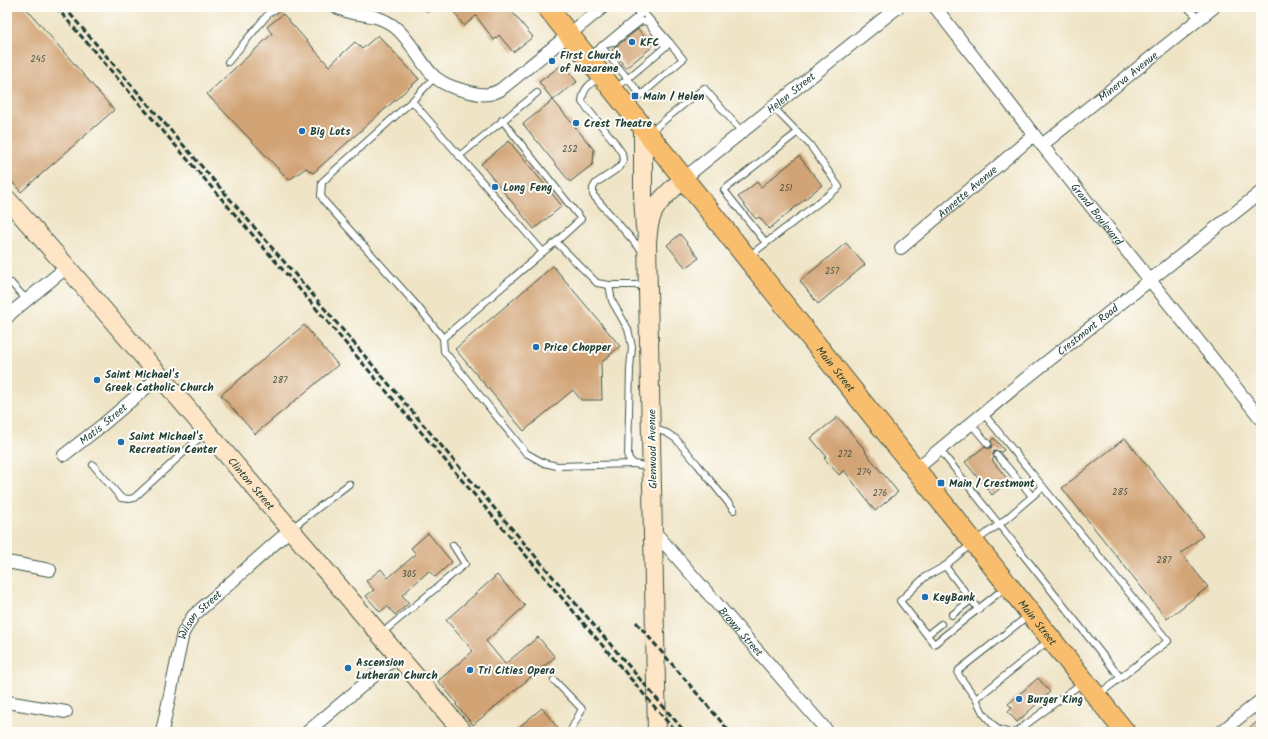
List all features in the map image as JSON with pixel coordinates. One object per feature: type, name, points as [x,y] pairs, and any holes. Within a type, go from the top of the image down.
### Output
[{"type":"main road","name":"Main Street","points":[[546,7],[568,34],[597,50],[607,83],[916,469],[1050,640],[1125,732]]},
{"type":"street","points":[[336,7],[352,13],[367,14],[381,18],[396,28],[413,46],[435,77],[445,84],[481,95],[492,94],[520,75],[568,34],[603,7]]},
{"type":"street","name":"Helen Street","points":[[683,179],[898,7]]},
{"type":"street","name":"Grand Boulevard","points":[[935,7],[1034,135],[1261,419]]},
{"type":"street","name":"Minerva Avenue","points":[[1042,145],[1214,7]]},
{"type":"street","points":[[645,131],[643,196],[648,250]]},
{"type":"street","name":"Annette Avenue","points":[[901,248],[1034,135]]},
{"type":"street","name":"Glenwood Avenue","points":[[657,732],[648,250],[650,220],[654,209],[683,179]]},
{"type":"street","name":"Crestmont Road","points":[[916,469],[983,413],[1261,192]]},
{"type":"street","name":"Clinton Street","points":[[7,199],[67,267],[463,732]]},
{"type":"street","points":[[7,318],[11,313],[67,267]]},
{"type":"street","name":"Matis Street","points":[[64,455],[100,427],[160,376]]},
{"type":"street","name":"Wilson Street","points":[[162,732],[183,633],[193,616],[291,529]]},
{"type":"street","name":"Brown Street","points":[[654,531],[828,732]]},
{"type":"street","points":[[7,562],[50,570]]},
{"type":"street","points":[[307,732],[398,655]]},
{"type":"street","points":[[7,702],[66,712]]},
{"type":"street","points":[[1221,732],[1257,703]]},
{"type":"lane","points":[[228,62],[269,13],[281,7]]},
{"type":"lane","points":[[634,7],[640,15]]},
{"type":"lane","points":[[1187,7],[1199,19]]},
{"type":"lane","points":[[597,50],[643,12],[667,44]]},
{"type":"lane","points":[[641,21],[648,22],[667,44],[683,59],[641,95],[628,78],[597,50],[614,43],[641,21]]},
{"type":"lane","points":[[648,250],[593,195],[593,188],[596,183],[620,167],[623,161],[622,153],[616,144],[582,102],[585,89],[628,78],[667,44]]},
{"type":"lane","points":[[435,77],[412,101],[322,182],[321,196],[419,308],[443,338],[444,351],[526,453],[544,463],[557,466],[634,464],[652,468]]},
{"type":"lane","points":[[645,131],[704,88],[742,132]]},
{"type":"lane","points":[[459,156],[537,93]]},
{"type":"lane","points":[[412,101],[543,252]]},
{"type":"lane","points":[[746,258],[839,187],[810,145],[773,107]]},
{"type":"lane","points":[[443,338],[581,219],[502,120]]},
{"type":"lane","points":[[766,243],[724,190],[798,132]]},
{"type":"lane","points":[[556,242],[597,283],[609,285],[648,285]]},
{"type":"lane","points":[[7,282],[11,283],[27,300]]},
{"type":"lane","points":[[609,285],[612,301],[628,329],[632,347],[630,368],[628,458],[634,464]]},
{"type":"lane","points":[[983,413],[1168,641],[1120,677],[1090,689],[1016,732]]},
{"type":"lane","points":[[971,424],[988,444]]},
{"type":"lane","points":[[651,428],[667,433],[676,439],[734,510]]},
{"type":"lane","points":[[93,465],[121,498],[134,498],[207,431]]},
{"type":"lane","points":[[940,450],[1120,677]]},
{"type":"lane","points":[[997,455],[1032,496]]},
{"type":"lane","points":[[291,529],[349,484]]},
{"type":"lane","points":[[1008,586],[934,644],[900,601],[925,577],[945,566],[974,542],[1000,524],[1043,487]]},
{"type":"lane","points":[[380,634],[465,564],[453,545]]},
{"type":"lane","points":[[945,566],[979,610]]},
{"type":"lane","points":[[952,615],[971,600]]},
{"type":"lane","points":[[1006,732],[997,729],[983,713],[976,699],[958,674],[959,670],[1030,614]]},
{"type":"lane","points":[[927,635],[941,624]]},
{"type":"lane","points":[[976,699],[1050,640]]},
{"type":"lane","points":[[554,680],[582,709],[570,732]]},
{"type":"lane","points":[[1257,703],[1261,717]]},
{"type":"building","points":[[7,7],[25,7],[114,110],[21,192],[7,176]]},
{"type":"building","points":[[450,7],[508,7],[533,37],[513,52],[499,35],[494,40],[476,16],[464,26]]},
{"type":"building","name":"Big Lots","points":[[283,14],[329,66],[355,42],[362,49],[378,35],[419,79],[313,173],[306,168],[289,180],[207,94],[272,34],[267,27]]},
{"type":"building","points":[[638,29],[652,47],[626,68],[612,50]]},
{"type":"building","points":[[563,64],[577,82],[553,100],[539,82]]},
{"type":"building","points":[[553,100],[594,150],[593,164],[570,182],[523,124]]},
{"type":"building","points":[[509,141],[562,206],[534,229],[481,164]]},
{"type":"building","points":[[799,156],[822,185],[769,229],[759,217],[756,219],[738,197],[757,182],[761,187]]},
{"type":"building","points":[[680,234],[699,258],[686,268],[667,245]]},
{"type":"building","points":[[846,243],[865,265],[818,304],[800,281]]},
{"type":"building","points":[[553,266],[620,346],[601,363],[602,400],[581,400],[573,390],[524,431],[455,349]]},
{"type":"building","points":[[304,325],[338,365],[255,434],[221,395]]},
{"type":"building","points":[[838,417],[898,492],[875,511],[844,470],[839,475],[824,458],[826,456],[811,438]]},
{"type":"building","points":[[994,438],[1004,450],[1001,452],[994,451],[994,458],[992,460],[1009,481],[992,495],[965,462],[984,447],[991,448],[991,441]]},
{"type":"building","points":[[1125,438],[1203,536],[1181,553],[1208,587],[1167,619],[1062,488]]},
{"type":"building","points":[[428,533],[452,562],[435,577],[429,571],[402,595],[409,603],[395,615],[387,606],[380,612],[366,596],[374,590],[366,581],[381,569],[388,578],[416,554],[411,548]]},
{"type":"building","points":[[497,575],[525,606],[486,641],[505,664],[538,637],[555,657],[473,725],[438,681],[473,651],[446,620]]},
{"type":"building","points":[[1038,678],[1050,692],[1017,722],[1008,712],[1012,708],[1008,704]]},
{"type":"building","points":[[542,708],[561,732],[513,732]]},
{"type":"building","points":[[1257,722],[1261,726],[1261,732],[1244,732]]},
{"type":"railway","points":[[56,7],[308,299],[676,732]]},
{"type":"railway","points":[[64,7],[318,301],[685,732]]},
{"type":"railway","points":[[636,622],[730,732]]},
{"type":"place","name":"KFC","points":[[632,42]]},
{"type":"place","name":"First Church of Nazarene","points":[[552,61]]},
{"type":"place","name":"Main / Helen","points":[[635,96]]},
{"type":"place","name":"Crest Theatre","points":[[576,123]]},
{"type":"place","name":"Big Lots","points":[[302,131]]},
{"type":"place","name":"Long Feng","points":[[495,187]]},
{"type":"place","name":"Price Chopper","points":[[536,347]]},
{"type":"place","name":"Saint Michael's Greek Catholic Church","points":[[97,380]]},
{"type":"place","name":"Saint Michael's Recreation Center","points":[[121,442]]},
{"type":"place","name":"Main / Crestmont","points":[[941,483]]},
{"type":"place","name":"KeyBank","points":[[925,597]]},
{"type":"place","name":"Ascension Lutheran Church","points":[[348,668]]},
{"type":"place","name":"Tri Cities Opera","points":[[470,670]]},
{"type":"place","name":"Burger King","points":[[1019,699]]}]
